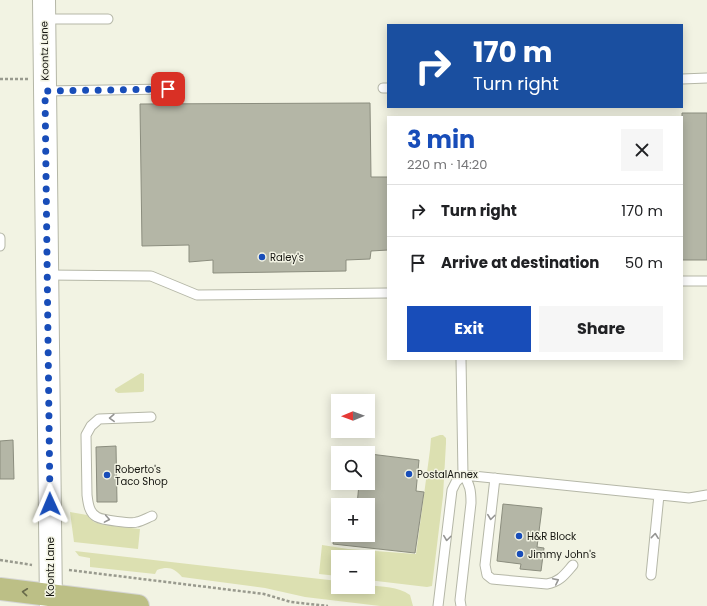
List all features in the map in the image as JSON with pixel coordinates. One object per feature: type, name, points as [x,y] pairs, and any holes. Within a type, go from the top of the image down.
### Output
[{"type":"main road","points":[[0,589],[50,600],[138,606]]},
{"type":"street","name":"Koontz Lane","points":[[44,9],[36,85],[47,275],[50,600]]},
{"type":"lane","points":[[44,9],[108,19]]},
{"type":"lane","points":[[683,79],[707,78]]},
{"type":"lane","points":[[36,85],[168,89]]},
{"type":"lane","points":[[0,238],[0,246]]},
{"type":"lane","points":[[47,275],[151,276],[197,295],[387,293]]},
{"type":"lane","points":[[683,281],[707,281]]},
{"type":"lane","points":[[461,360],[463,475],[471,490],[471,503],[460,600],[461,606]]},
{"type":"lane","points":[[151,417],[98,419],[94,422],[86,435],[88,505],[96,517],[106,520],[136,523],[152,516]]},
{"type":"lane","points":[[463,475],[689,498],[707,495]]},
{"type":"lane","points":[[438,606],[452,490],[456,482],[463,475]]},
{"type":"lane","points":[[495,478],[485,565],[487,575],[492,579],[547,584],[556,582],[562,578],[573,565]]},
{"type":"lane","points":[[651,575],[659,495]]},
{"type":"path","points":[[0,79],[36,85]]},
{"type":"path","points":[[0,560],[264,594],[291,602],[328,606]]},
{"type":"green space","points":[[141,373],[144,374],[144,391],[118,393],[115,391],[115,389]]},
{"type":"green space","points":[[443,435],[446,438],[443,496],[432,586],[427,587],[375,581],[375,551],[416,554],[431,438]]},
{"type":"green space","points":[[70,512],[87,515],[94,522],[104,525],[140,529],[138,549],[74,542]]},
{"type":"green space","points":[[322,545],[362,550],[331,550],[331,575],[319,574]]},
{"type":"green space","points":[[75,551],[331,580],[331,594],[375,594],[375,586],[390,587],[410,595],[413,606],[380,606],[305,597],[265,588],[182,577],[174,570],[168,568],[157,570],[155,574],[90,567],[90,558],[79,556]]},
{"type":"building","points":[[370,103],[371,177],[387,177],[387,250],[371,251],[370,259],[346,260],[346,271],[213,273],[213,260],[189,262],[189,245],[142,246],[140,104]]},
{"type":"building","points":[[682,113],[707,113],[707,260],[683,260]]},
{"type":"building","points":[[13,440],[14,479],[0,479],[0,441]]},
{"type":"building","name":"Roberto's Taco Shop","points":[[116,446],[117,502],[97,502],[96,447]]},
{"type":"building","points":[[375,455],[419,460],[416,491],[424,492],[415,553],[333,544],[333,542],[375,542],[375,498],[358,498],[358,490],[375,490]]},
{"type":"building","points":[[503,504],[542,508],[537,547],[544,548],[541,571],[520,569],[521,564],[497,561]]},
{"type":"place","name":"Raley's","points":[[262,257]]},
{"type":"place","name":"PostalAnnex","points":[[409,474]]},
{"type":"place","name":"Roberto's Taco Shop","points":[[107,475]]},
{"type":"place","name":"H&R Block","points":[[519,536]]},
{"type":"place","name":"Jimmy John's","points":[[520,554]]},
{"type":"route","points":[[50,504],[45,91],[168,89]]}]
